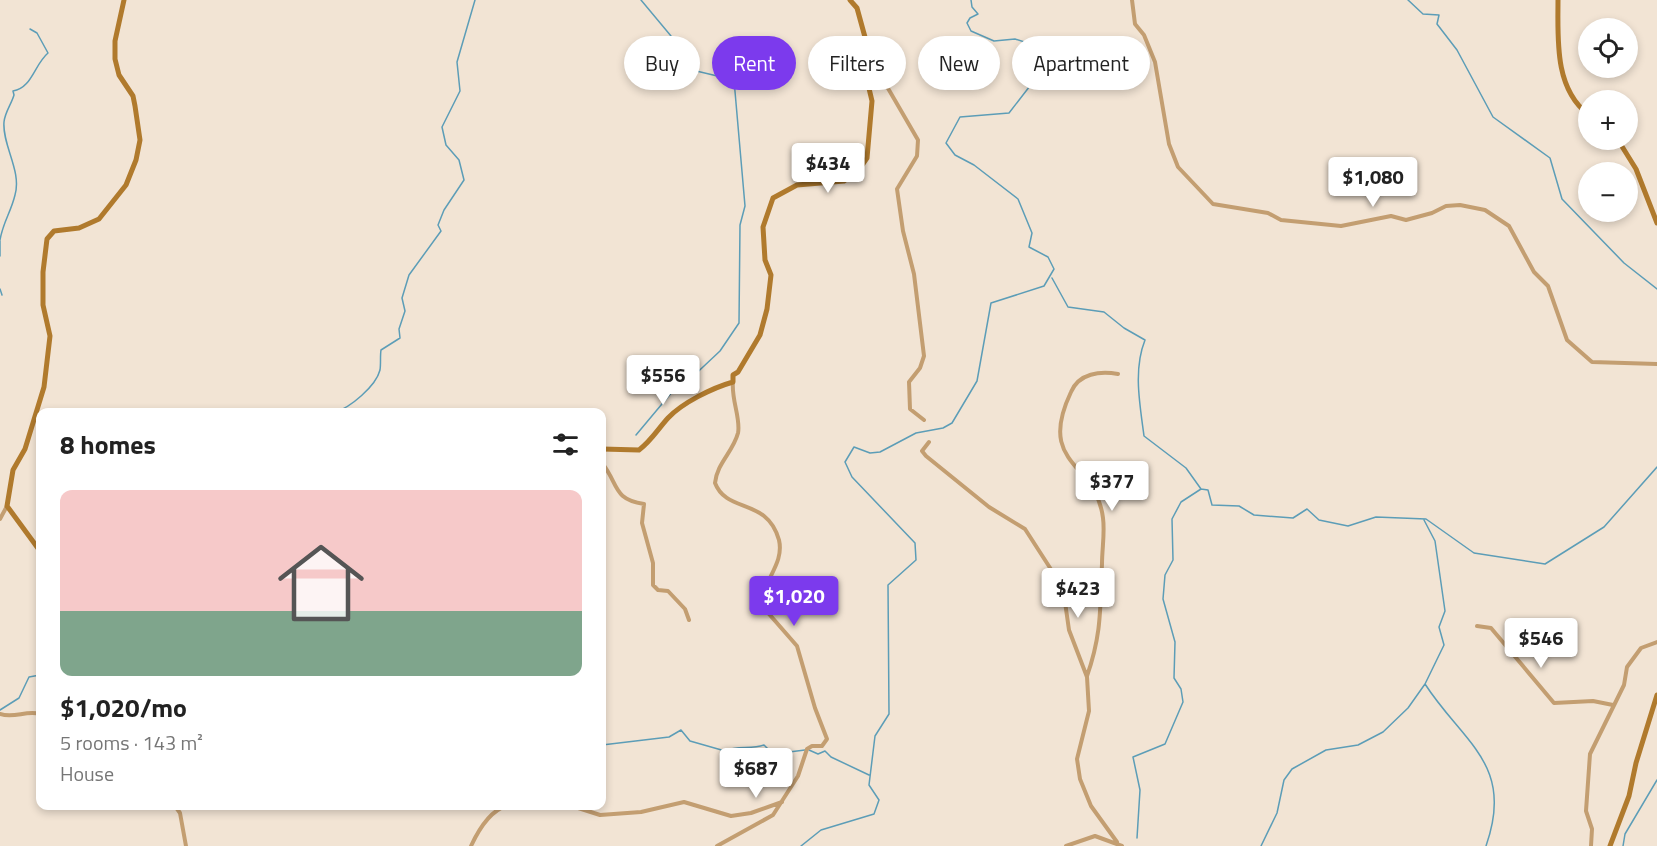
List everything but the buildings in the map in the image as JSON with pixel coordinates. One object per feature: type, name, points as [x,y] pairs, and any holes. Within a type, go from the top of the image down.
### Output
[{"type":"street","points":[[38,408],[48,366],[50,336],[42,291],[47,239],[54,231],[80,228],[99,219],[126,185],[136,160],[140,140],[133,96],[119,75],[115,59],[115,41],[124,0]]},
{"type":"street","points":[[850,0],[857,8],[865,36]]},
{"type":"street","points":[[1132,0],[1135,24],[1144,35],[1155,62],[1169,144],[1178,167],[1213,204],[1268,213],[1281,220],[1341,226],[1391,216],[1406,220],[1432,213],[1446,206],[1460,205],[1485,210],[1509,226],[1534,272],[1548,286],[1567,340],[1592,362],[1657,364]]},
{"type":"street","points":[[1558,0],[1556,39],[1563,69],[1578,104]]},
{"type":"street","points":[[717,846],[770,818],[798,776],[807,749],[826,744],[827,739],[815,708],[797,646],[763,607],[765,591],[779,559],[778,536],[761,512],[730,500],[720,493],[715,483],[718,466],[733,446],[739,429],[731,393],[734,375],[760,335],[767,309],[771,275],[765,260],[763,227],[768,207],[773,198],[784,189],[807,182],[844,181],[864,163],[868,149],[868,125],[873,101],[870,90]]},
{"type":"street","points":[[889,90],[918,140],[916,156],[897,189],[903,231],[914,274],[924,356],[920,368],[909,382],[910,409],[924,420]]},
{"type":"street","points":[[1624,150],[1636,169],[1657,223]]},
{"type":"street","points":[[1087,677],[1101,630],[1103,518],[1090,483],[1067,459],[1060,420],[1073,387],[1084,378],[1103,371],[1118,374]]},
{"type":"street","points":[[606,449],[639,450],[677,409],[696,400],[707,389],[733,382]]},
{"type":"street","points":[[0,519],[7,506],[13,470],[25,449],[36,413]]},
{"type":"street","points":[[929,442],[922,451],[926,456],[997,512],[1015,521],[1034,540],[1042,558],[1063,588],[1069,630],[1087,677],[1089,711],[1077,759],[1080,779],[1091,806],[1120,844]]},
{"type":"street","points":[[606,470],[619,494],[628,501],[644,504],[642,522],[652,563],[653,585],[658,590],[668,591],[685,609],[689,620]]},
{"type":"street","points":[[7,506],[36,546]]},
{"type":"street","points":[[1477,626],[1491,628],[1554,703],[1593,701],[1612,705]]},
{"type":"street","points":[[1591,846],[1592,829],[1586,811],[1590,754],[1612,705],[1624,685],[1627,667],[1641,648],[1657,642]]},
{"type":"street","points":[[1610,846],[1629,796],[1636,763],[1657,695]]},
{"type":"street","points":[[0,714],[11,716],[36,714]]},
{"type":"street","points":[[584,810],[600,815],[641,812],[684,802],[731,816],[751,813],[782,802]]},
{"type":"street","points":[[178,810],[186,846]]},
{"type":"street","points":[[471,846],[488,818],[496,810]]},
{"type":"street","points":[[1066,846],[1095,836],[1120,844]]},
{"type":"waterway","points":[[344,408],[362,396],[378,376],[381,350],[400,338],[399,329],[405,311],[402,298],[409,275],[441,231],[438,225],[444,210],[464,180],[459,160],[446,145],[442,127],[460,91],[457,62],[475,0]]},
{"type":"waterway","points":[[636,435],[672,392],[687,382],[720,351],[739,323],[740,225],[745,206],[734,80],[688,69],[672,51],[671,36],[641,0]]},
{"type":"waterway","points":[[801,846],[821,830],[874,814],[879,800],[869,785],[875,736],[889,714],[888,585],[916,560],[915,543],[852,477],[845,462],[854,447],[870,453],[880,452],[916,433],[943,428],[952,423],[977,381],[991,303],[1044,286],[1054,269],[1048,257],[1029,247],[1032,233],[1018,199],[974,165],[955,155],[946,143],[960,117],[1009,113],[1033,82],[1041,67],[1037,46],[1015,39],[994,41],[971,31],[967,23],[970,18],[978,14],[972,7],[971,0]]},
{"type":"waterway","points":[[1408,0],[1423,14],[1439,15],[1437,24],[1457,50],[1493,117],[1550,158],[1562,199],[1624,263],[1657,289]]},
{"type":"waterway","points":[[0,240],[16,186],[14,167],[4,131],[5,118],[14,95],[13,91],[29,81],[48,53],[37,33],[30,29]]},
{"type":"waterway","points":[[0,241],[0,256]]},
{"type":"waterway","points":[[1052,278],[1068,307],[1104,312],[1124,328],[1145,340],[1138,375],[1144,436],[1186,468],[1201,489],[1181,502],[1172,519],[1173,560],[1165,575],[1163,599],[1175,642],[1174,678],[1181,689],[1183,702],[1165,744],[1133,757],[1140,790],[1137,838]]},
{"type":"waterway","points":[[0,289],[2,295]]},
{"type":"waterway","points":[[1201,489],[1208,490],[1212,505],[1239,506],[1254,515],[1293,518],[1307,509],[1319,520],[1348,526],[1376,517],[1426,519],[1474,553],[1545,564],[1604,527],[1657,467]]},
{"type":"waterway","points":[[1424,520],[1435,541],[1445,611],[1439,627],[1444,645],[1425,684],[1481,756],[1489,774],[1494,794],[1493,818],[1486,846]]},
{"type":"waterway","points":[[0,710],[19,698],[29,677],[36,676]]},
{"type":"waterway","points":[[1261,846],[1277,813],[1284,780],[1292,769],[1326,750],[1358,745],[1383,732],[1408,708],[1425,684]]},
{"type":"waterway","points":[[606,745],[669,737],[681,730],[690,741],[725,751],[764,745],[773,754],[805,750]]},
{"type":"waterway","points":[[809,750],[818,754],[825,751],[831,757],[869,775]]},
{"type":"waterway","points":[[1623,846],[1625,834],[1657,780]]}]
